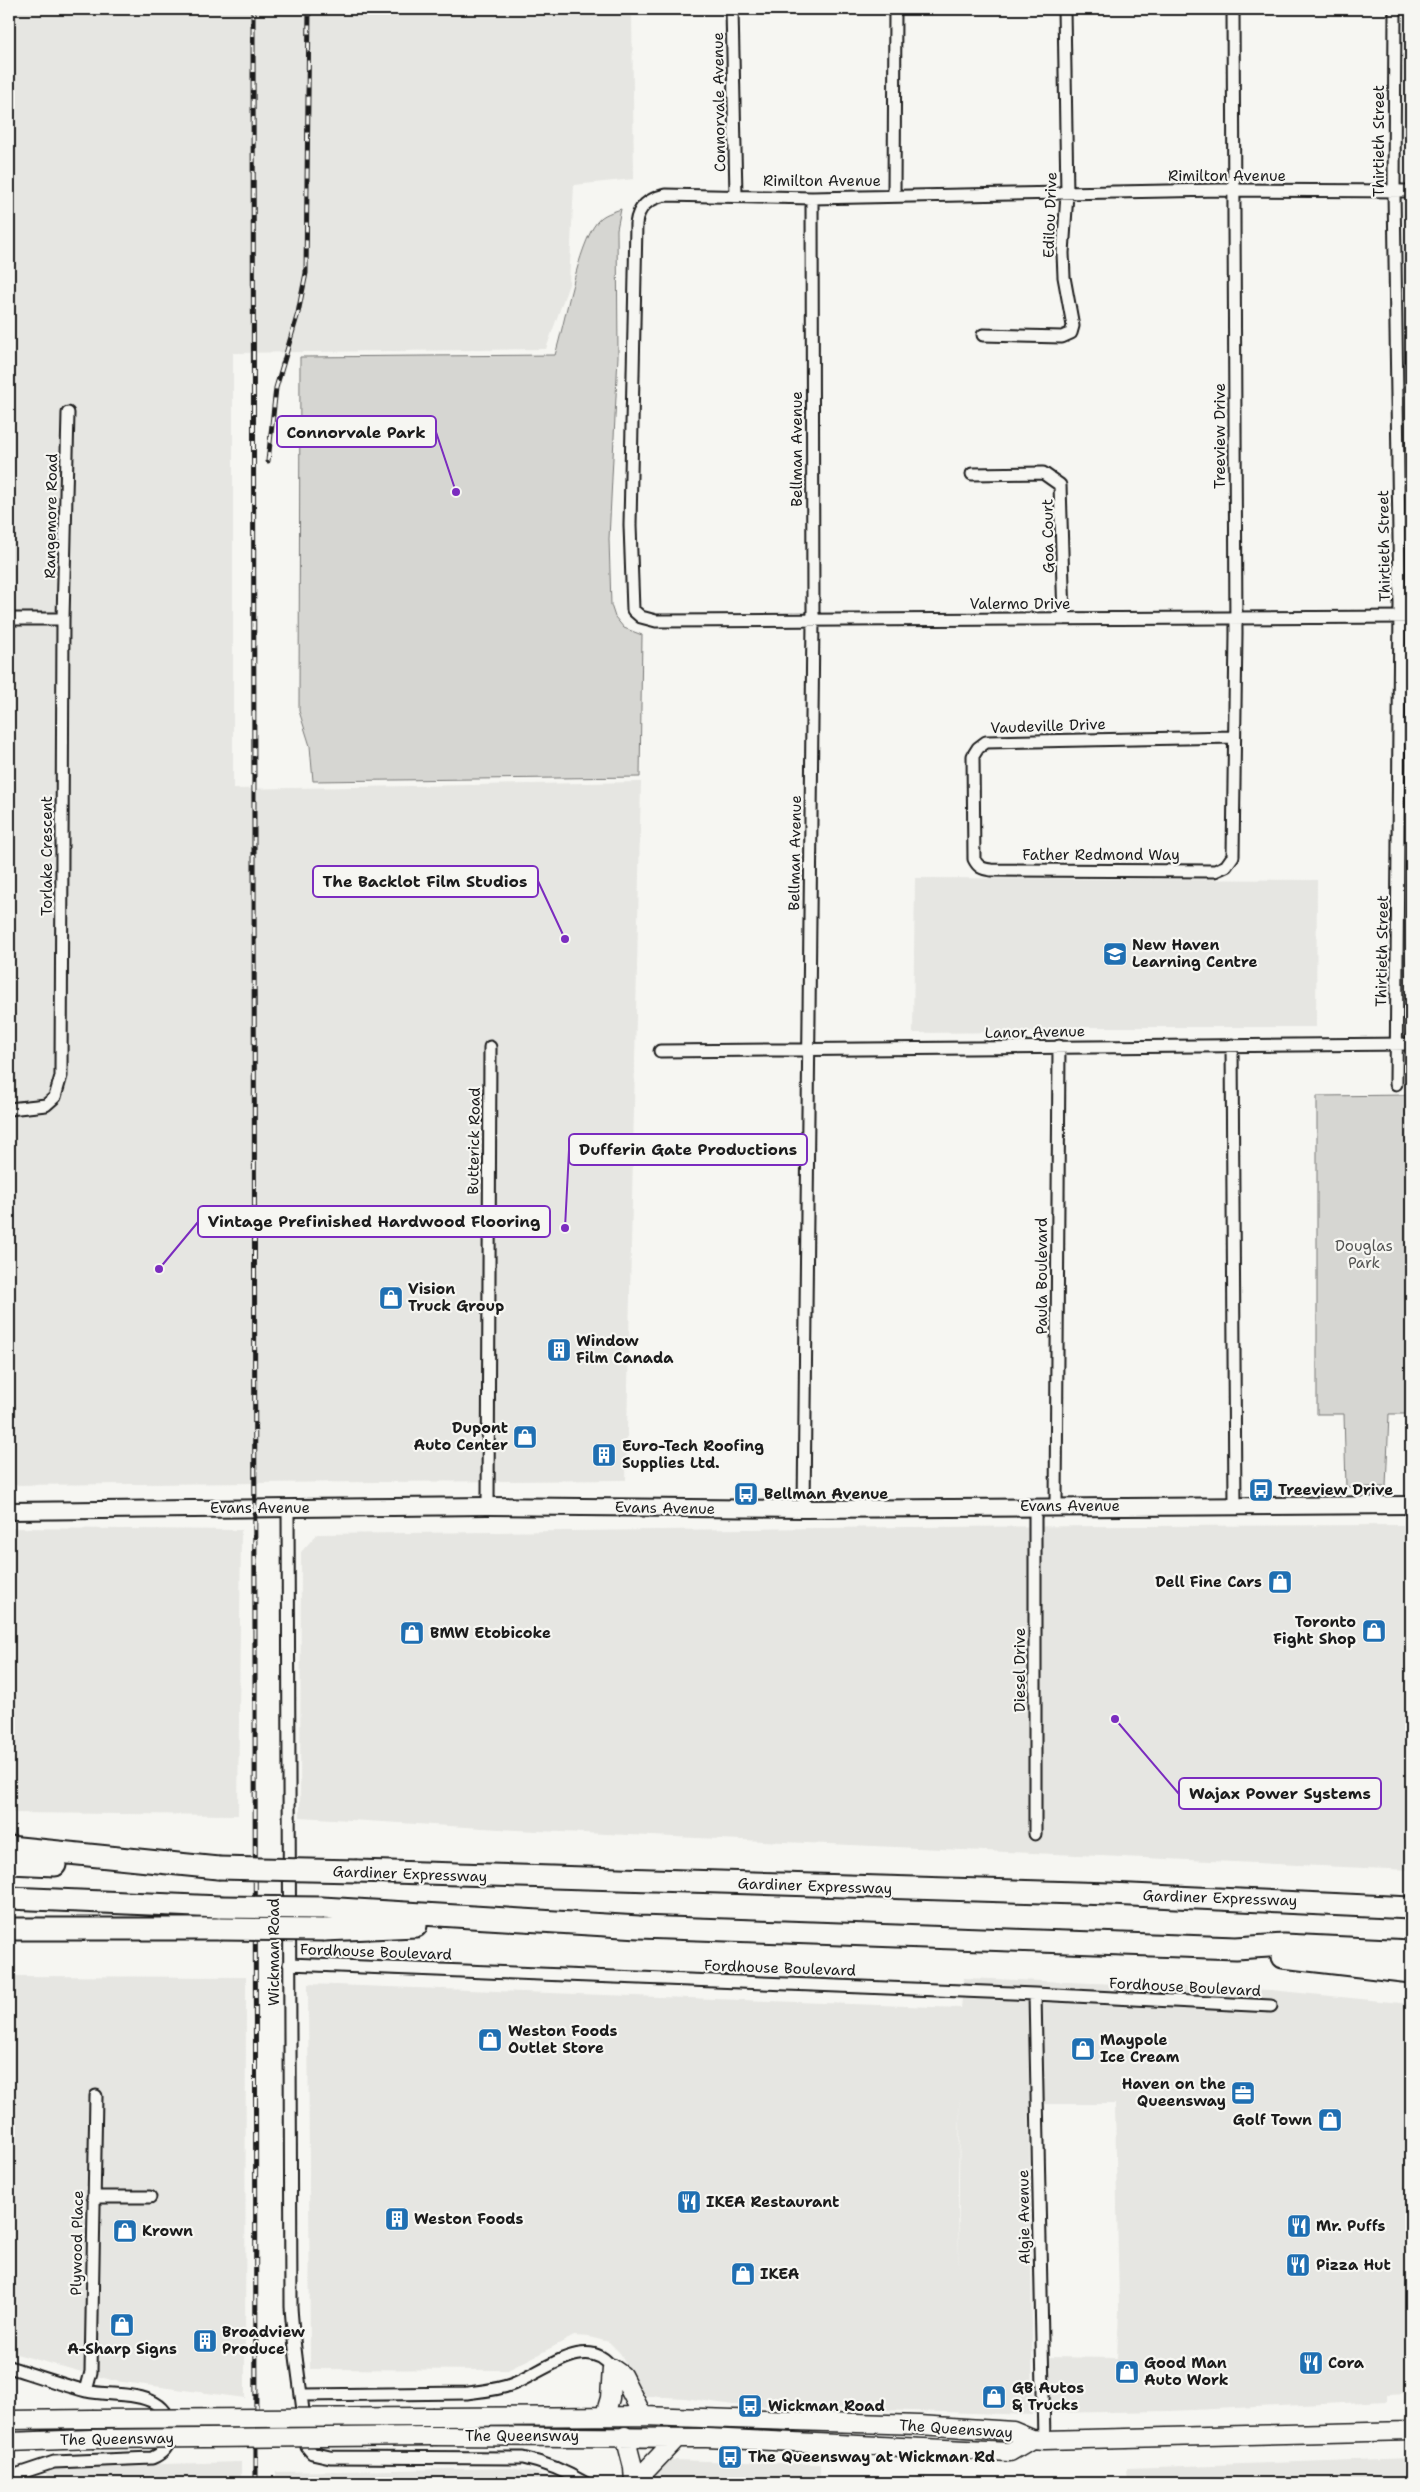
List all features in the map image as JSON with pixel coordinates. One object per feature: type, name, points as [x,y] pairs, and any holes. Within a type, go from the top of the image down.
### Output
[{"type":"highway","name":"Gardiner Expressway","points":[[9,1847],[218,1868]]},
{"type":"highway","name":"Gardiner Expressway","points":[[9,1863],[357,1871],[1110,1894],[1411,1908]]},
{"type":"highway","points":[[9,1898],[322,1908],[639,1927],[1236,1948],[1284,1945],[1411,1950]]},
{"type":"highway","points":[[9,1930],[324,1930],[502,1920]]},
{"type":"highway","points":[[1236,1948],[1284,1957],[1411,1972]]},
{"type":"main road","name":"Evans Avenue","points":[[9,1511],[488,1506],[804,1509],[1411,1505]]},
{"type":"main road","points":[[605,2415],[610,2398],[612,2368]]},
{"type":"main road","points":[[612,2368],[622,2375],[643,2416]]},
{"type":"main road","name":"The Queensway","points":[[9,2420],[605,2415],[1013,2430],[1038,2440]]},
{"type":"main road","name":"The Queensway","points":[[9,2442],[92,2439],[625,2436],[1010,2452],[1038,2440],[1411,2431]]},
{"type":"main road","points":[[625,2436],[633,2467],[634,2483]]},
{"type":"main road","points":[[634,2483],[676,2438]]},
{"type":"street","name":"Connorvale Avenue","points":[[732,9],[736,195]]},
{"type":"street","points":[[894,195],[895,9]]},
{"type":"street","name":"Edilou Drive","points":[[983,335],[1062,337],[1071,333],[1073,326],[1064,277],[1063,253],[1067,194],[1064,9]]},
{"type":"street","name":"Treeview Drive","points":[[1230,861],[1234,850],[1236,617],[1233,9]]},
{"type":"street","name":"Thirtieth Street","points":[[1395,9],[1394,191],[1405,617],[1396,1084]]},
{"type":"street","name":"Rimilton Avenue","points":[[633,610],[630,524],[637,215],[646,202],[665,195],[812,198],[1233,190],[1411,191]]},
{"type":"street","name":"Bellman Avenue","points":[[804,1509],[812,620],[812,198]]},
{"type":"street","name":"Rangemore Road","points":[[63,619],[68,413]]},
{"type":"street","name":"Goa Court","points":[[972,474],[1043,473],[1060,485],[1064,619]]},
{"type":"street","name":"Valermo Drive","points":[[633,610],[641,617],[656,621],[1405,617]]},
{"type":"street","points":[[9,619],[63,619]]},
{"type":"street","name":"Torlake Crescent","points":[[9,1109],[46,1105],[55,1097],[60,1076],[63,619]]},
{"type":"street","name":"Vaudeville Drive","points":[[974,859],[973,756],[978,748],[986,742],[1234,737]]},
{"type":"street","name":"Father Redmond Way","points":[[974,859],[983,870],[1215,870],[1221,869],[1230,861]]},
{"type":"street","name":"Lanor Avenue","points":[[660,1051],[1411,1044]]},
{"type":"street","points":[[1232,1045],[1235,1505]]},
{"type":"street","name":"Paula Boulevard","points":[[1056,1507],[1059,1046]]},
{"type":"street","name":"Butterick Road","points":[[488,1506],[490,1047]]},
{"type":"street","name":"Diesel Drive","points":[[1035,1506],[1035,1834]]},
{"type":"street","name":"Wickman Road","points":[[288,1509],[291,2307],[294,2357],[303,2395],[306,2447],[319,2455],[523,2458],[542,2462],[560,2469],[585,2483]]},
{"type":"street","name":"Fordhouse Boulevard","points":[[289,1964],[1035,1994],[1271,2006]]},
{"type":"street","name":"Algie Avenue","points":[[1035,1994],[1038,2440]]},
{"type":"street","name":"Plywood Place","points":[[86,2391],[90,2372],[96,2096]]},
{"type":"street","points":[[93,2197],[150,2197]]},
{"type":"street","points":[[303,2395],[467,2393],[494,2390],[512,2384],[565,2359],[585,2353],[598,2355],[612,2368]]},
{"type":"street","points":[[9,2366],[86,2391],[149,2400],[162,2408],[170,2421],[171,2429],[168,2444],[164,2450],[152,2458],[54,2462],[9,2477]]},
{"type":"shaded area","points":[[9,9],[632,9],[634,179],[574,185],[569,284],[546,349],[233,353],[233,789],[641,782],[626,1480],[9,1485]]},
{"type":"shaded area","name":"New Haven Learning Centre","points":[[915,878],[1317,880],[1316,1027],[1072,1027],[1038,1032],[913,1033]]},
{"type":"shaded area","points":[[1411,1525],[1411,1870],[516,1830],[300,1817],[301,1552],[317,1534],[909,1527]]},
{"type":"shaded area","points":[[9,1528],[241,1530],[238,1815],[9,1813]]},
{"type":"shaded area","points":[[9,1976],[246,1977],[245,2398],[115,2381],[9,2352]]},
{"type":"shaded area","points":[[964,1978],[1271,1990],[1411,2004],[1411,2393],[1387,2394],[1387,2401],[1170,2411],[1046,2413],[1044,2357],[1117,2358],[1119,2310],[1115,2104],[1029,2104],[1033,2415],[733,2405],[685,2398],[644,2396],[620,2353],[609,2342],[589,2337],[574,2336],[508,2370],[310,2369],[308,1984],[961,2008]],"holes":[[[960,2096],[958,2269],[958,2182]]]},
{"type":"shaded area","points":[[1411,2458],[1411,2483],[1128,2483],[1127,2468]]},
{"type":"shaded area","points":[[671,2460],[820,2464],[820,2483],[649,2483],[659,2466]]},
{"type":"shaded area","points":[[241,2462],[241,2483],[46,2483],[47,2467]]},
{"type":"shaded area","points":[[511,2468],[534,2472],[564,2483],[276,2483],[276,2472]]},
{"type":"green space","points":[[621,209],[617,229],[618,356],[609,539],[611,605],[615,617],[624,628],[642,635],[640,777],[313,781],[310,746],[299,711],[300,357],[555,355],[578,266],[590,233],[602,217]]},
{"type":"green space","name":"Douglas Park","points":[[1411,1095],[1411,1414],[1389,1414],[1386,1487],[1346,1487],[1344,1414],[1317,1414],[1317,1096]]},
{"type":"railway","points":[[253,9],[256,2483]]},
{"type":"railway","points":[[268,461],[276,388],[298,313],[306,273],[309,9]]},
{"type":"place","name":"Connorvale Park","points":[[456,492]]},
{"type":"place","name":"The Backlot Film Studios","points":[[565,939]]},
{"type":"place","name":"New Haven Learning Centre","points":[[1115,954]]},
{"type":"place","name":"Dufferin Gate Productions","points":[[565,1228]]},
{"type":"place","name":"Vintage Prefinished Hardwood Flooring","points":[[159,1269]]},
{"type":"place","name":"Vision Truck Group","points":[[391,1298]]},
{"type":"place","name":"Window Film Canada","points":[[559,1350]]},
{"type":"place","name":"Dupont Auto Center","points":[[525,1437]]},
{"type":"place","name":"Euro-Tech Roofing Supplies Ltd.","points":[[604,1455]]},
{"type":"place","name":"Treeview Drive","points":[[1261,1490]]},
{"type":"place","name":"Bellman Avenue","points":[[746,1494]]},
{"type":"place","name":"Dell Fine Cars","points":[[1280,1582]]},
{"type":"place","name":"Toronto Fight Shop","points":[[1374,1631]]},
{"type":"place","name":"BMW Etobicoke","points":[[412,1633]]},
{"type":"place","name":"Wajax Power Systems","points":[[1115,1719]]},
{"type":"place","name":"Weston Foods Outlet Store","points":[[490,2040]]},
{"type":"place","name":"Maypole Ice Cream","points":[[1083,2049]]},
{"type":"place","name":"Haven on the Queensway","points":[[1243,2093]]},
{"type":"place","name":"Golf Town","points":[[1330,2120]]},
{"type":"place","name":"IKEA Restaurant","points":[[689,2202]]},
{"type":"place","name":"Weston Foods","points":[[397,2219]]},
{"type":"place","name":"Mr. Puffs","points":[[1299,2226]]},
{"type":"place","name":"Krown","points":[[125,2231]]},
{"type":"place","name":"Pizza Hut","points":[[1298,2265]]},
{"type":"place","name":"IKEA","points":[[743,2274]]},
{"type":"place","name":"A-Sharp Signs","points":[[122,2325]]},
{"type":"place","name":"Broadview Produce","points":[[205,2341]]},
{"type":"place","name":"Cora","points":[[1311,2363]]},
{"type":"place","name":"Good Man Auto Work","points":[[1127,2372]]},
{"type":"place","name":"GB Autos & Trucks","points":[[994,2397]]},
{"type":"place","name":"Wickman Road","points":[[750,2406]]},
{"type":"place","name":"The Queensway at Wickman Rd","points":[[730,2457]]}]
